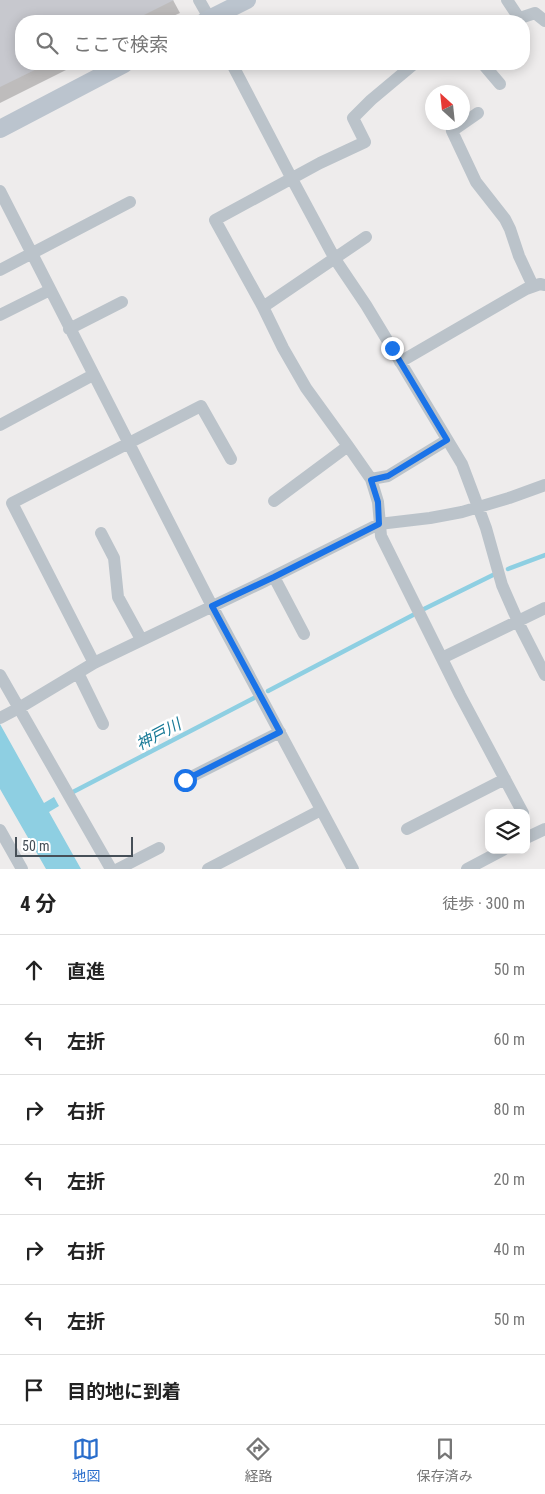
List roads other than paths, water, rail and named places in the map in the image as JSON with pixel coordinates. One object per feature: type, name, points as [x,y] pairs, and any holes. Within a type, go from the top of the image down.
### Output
[{"type":"street","points":[[199,0],[206,15]]},
{"type":"street","points":[[218,15],[247,0]]},
{"type":"street","points":[[507,0],[513,15]]},
{"type":"street","points":[[529,15],[535,13],[545,20]]},
{"type":"street","points":[[0,129],[113,70]]},
{"type":"street","points":[[235,70],[335,259],[366,305],[462,464],[479,507],[502,585],[517,621],[545,675]]},
{"type":"street","points":[[407,70],[353,118],[365,142],[320,163],[215,220],[306,388],[371,480],[378,502],[381,536],[520,809]]},
{"type":"street","points":[[488,70],[500,84]]},
{"type":"street","points":[[400,362],[526,289],[539,286],[519,256],[505,219],[476,182],[452,131],[478,112]]},
{"type":"street","points":[[0,191],[212,606],[353,869]]},
{"type":"street","points":[[0,270],[130,202]]},
{"type":"street","points":[[263,307],[366,238]]},
{"type":"street","points":[[0,315],[50,290]]},
{"type":"street","points":[[70,329],[122,302]]},
{"type":"street","points":[[0,425],[93,375]]},
{"type":"street","points":[[94,662],[12,503],[201,406],[231,459]]},
{"type":"street","points":[[371,480],[388,476],[447,440]]},
{"type":"street","points":[[274,501],[348,446]]},
{"type":"street","points":[[10,713],[94,662],[274,577],[379,524],[430,518],[479,507],[545,485]]},
{"type":"street","points":[[101,533],[114,558],[118,598],[141,639]]},
{"type":"street","points":[[274,577],[304,634]]},
{"type":"street","points":[[442,658],[545,608]]},
{"type":"street","points":[[78,673],[103,724]]},
{"type":"street","points":[[0,675],[10,713],[111,869]]},
{"type":"street","points":[[185,780],[280,732]]},
{"type":"street","points":[[407,829],[505,780]]},
{"type":"street","points":[[208,869],[321,810]]},
{"type":"street","points":[[0,830],[22,869]]},
{"type":"street","points":[[118,869],[159,848]]},
{"type":"street","points":[[468,869],[496,854]]},
{"type":"water","points":[[0,724],[44,803],[54,797],[59,806],[49,812],[81,869],[46,869],[0,789]]},
{"type":"waterway","name":"神戸川","points":[[508,569],[545,555]]},
{"type":"waterway","name":"神戸川","points":[[424,609],[495,574]]},
{"type":"waterway","name":"神戸川","points":[[268,691],[413,615]]},
{"type":"waterway","name":"神戸川","points":[[73,792],[254,698]]}]
